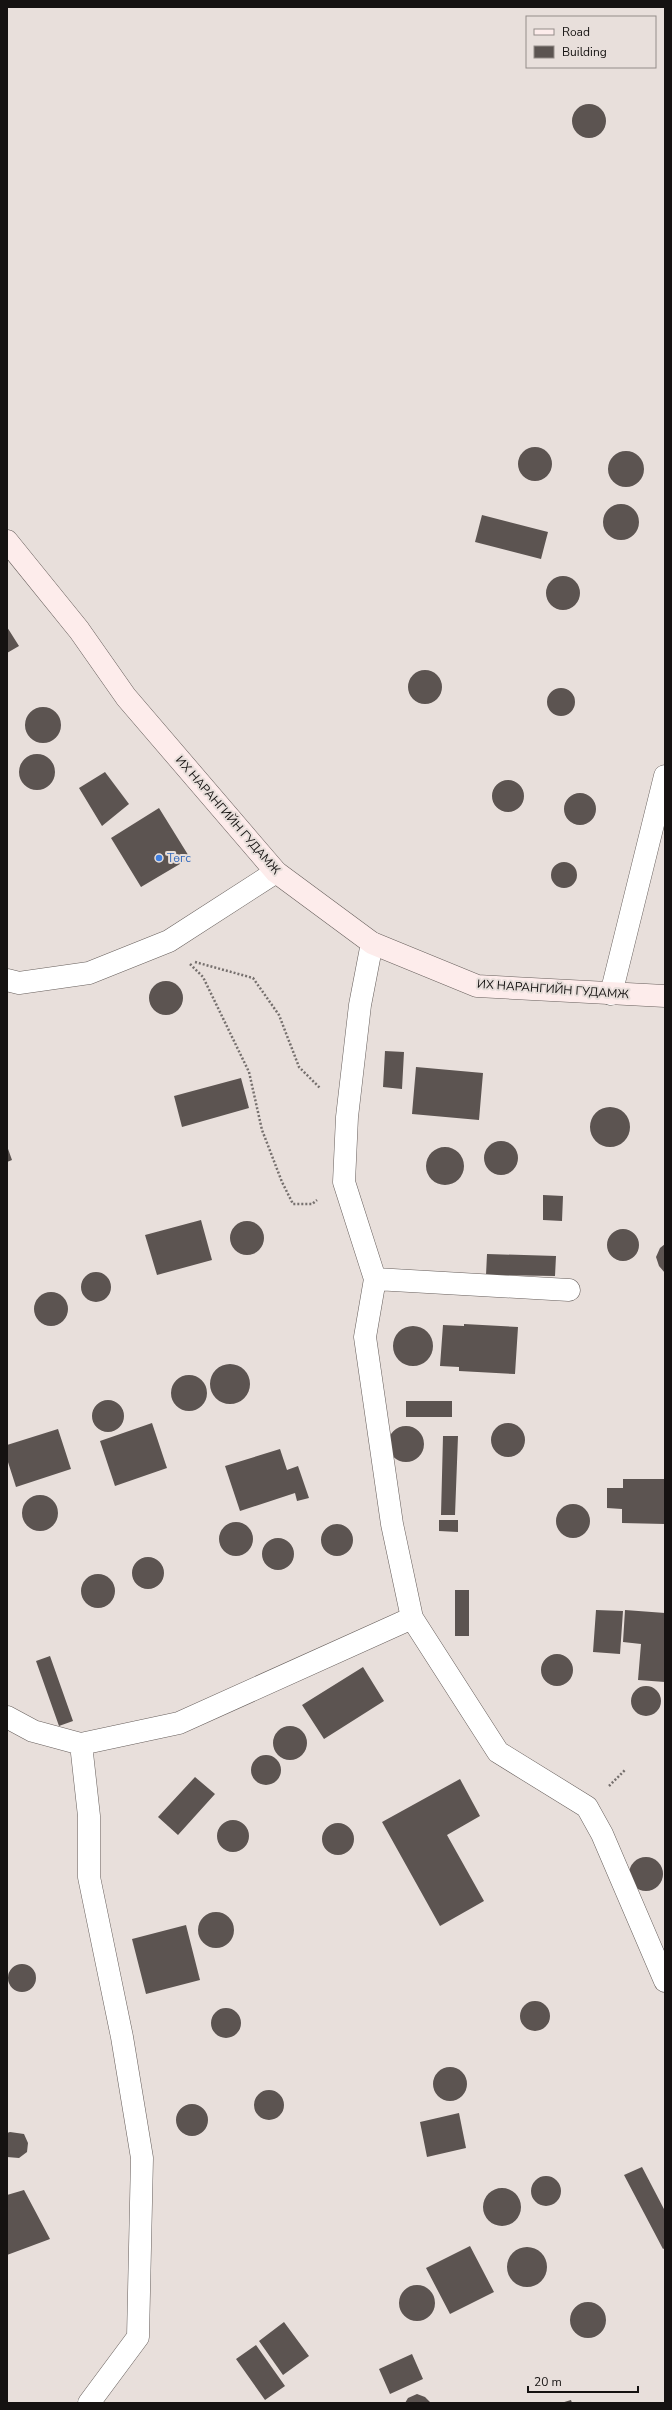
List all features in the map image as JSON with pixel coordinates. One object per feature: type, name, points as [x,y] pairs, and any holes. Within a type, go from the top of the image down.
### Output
[{"type":"main road","name":"ИХ НАРАНГИЙН ГУДАМЖ","points":[[7,541],[79,630],[126,697],[276,872],[372,943],[477,986],[665,996]]},
{"type":"street","points":[[611,994],[665,776]]},
{"type":"street","points":[[7,980],[19,983],[89,973],[169,941],[276,872]]},
{"type":"street","points":[[372,943],[360,1005],[347,1117],[344,1182],[375,1279],[366,1337],[392,1524],[412,1618],[498,1752],[587,1807],[602,1834],[665,1981]]},
{"type":"street","points":[[375,1279],[569,1290]]},
{"type":"street","points":[[7,1717],[33,1731],[81,1744],[179,1723],[412,1618]]},
{"type":"street","points":[[81,1744],[89,1816],[89,1877],[122,2037],[142,2158],[138,2337],[89,2403]]},
{"type":"path","points":[[299,1067],[279,1015],[253,978],[187,960],[203,977],[249,1072],[262,1130],[282,1182],[293,1204],[312,1204],[344,1182]]},
{"type":"building","points":[[592,104],[601,109],[605,114],[605,128],[601,133],[596,137],[586,138],[582,137],[573,128],[572,118],[573,114],[582,105]]},
{"type":"building","points":[[532,447],[538,447],[547,452],[551,458],[551,470],[547,476],[538,481],[532,481],[523,476],[518,467],[518,461],[523,452]]},
{"type":"building","points":[[626,451],[636,454],[641,459],[644,469],[641,479],[636,484],[626,487],[616,484],[611,479],[608,469],[611,459],[616,454]]},
{"type":"building","points":[[621,504],[631,507],[636,512],[639,522],[636,532],[631,537],[621,540],[611,537],[606,532],[603,522],[606,512],[611,507]]},
{"type":"building","points":[[482,515],[548,532],[541,559],[475,542]]},
{"type":"building","points":[[566,576],[573,578],[578,583],[580,593],[578,603],[573,608],[560,610],[553,608],[548,603],[546,590],[548,583],[553,578]]},
{"type":"building","points":[[7,627],[19,646],[7,653]]},
{"type":"building","points":[[422,670],[428,670],[437,675],[441,681],[441,693],[437,699],[428,704],[422,704],[413,699],[408,690],[408,684],[413,675]]},
{"type":"building","points":[[561,688],[571,692],[575,702],[571,712],[561,716],[551,712],[547,702],[551,692]]},
{"type":"building","points":[[43,707],[56,712],[61,725],[56,738],[43,743],[30,738],[25,725],[30,712]]},
{"type":"building","points":[[41,754],[50,759],[54,765],[54,779],[50,785],[41,790],[33,790],[24,785],[20,779],[19,768],[24,759],[30,755]]},
{"type":"building","points":[[105,772],[129,804],[102,826],[79,788]]},
{"type":"building","points":[[505,780],[511,780],[521,787],[524,796],[523,802],[517,809],[511,812],[505,812],[495,805],[492,799],[492,793],[499,783]]},
{"type":"building","points":[[577,793],[583,793],[593,800],[596,809],[595,815],[589,822],[583,825],[577,825],[567,818],[564,812],[564,806],[571,796]]},
{"type":"building","points":[[159,808],[190,858],[141,887],[111,838]]},
{"type":"building","points":[[564,862],[573,866],[577,875],[573,884],[564,888],[555,884],[551,875],[555,866]]},
{"type":"building","points":[[163,981],[169,981],[173,982],[180,988],[183,998],[182,1005],[176,1012],[169,1015],[163,1015],[159,1014],[152,1008],[149,1001],[149,995],[150,991],[156,984]]},
{"type":"building","points":[[385,1051],[404,1052],[402,1089],[383,1087]]},
{"type":"building","points":[[416,1067],[483,1073],[479,1120],[412,1114]]},
{"type":"building","points":[[241,1078],[249,1108],[182,1127],[174,1096]]},
{"type":"building","points":[[606,1107],[614,1107],[621,1110],[627,1116],[630,1127],[627,1138],[621,1144],[614,1147],[606,1147],[599,1144],[593,1138],[590,1131],[590,1123],[593,1116],[599,1110]]},
{"type":"building","points":[[498,1141],[504,1141],[508,1142],[515,1148],[518,1158],[517,1165],[511,1172],[504,1175],[498,1175],[494,1174],[487,1168],[484,1161],[484,1155],[485,1151],[491,1144]]},
{"type":"building","points":[[7,1146],[12,1160],[7,1162]]},
{"type":"building","points":[[441,1147],[449,1147],[459,1152],[463,1159],[463,1173],[459,1180],[449,1185],[441,1185],[431,1180],[429,1177],[426,1170],[426,1162],[431,1152],[434,1150]]},
{"type":"building","points":[[543,1195],[563,1196],[562,1221],[543,1220]]},
{"type":"building","points":[[201,1220],[212,1260],[157,1275],[145,1235]]},
{"type":"building","points":[[244,1221],[250,1221],[254,1222],[261,1228],[264,1238],[263,1245],[257,1252],[250,1255],[244,1255],[240,1254],[233,1248],[230,1241],[230,1235],[231,1231],[237,1224]]},
{"type":"building","points":[[620,1229],[626,1229],[636,1236],[639,1245],[638,1251],[632,1258],[626,1261],[620,1261],[610,1254],[607,1248],[607,1242],[614,1232]]},
{"type":"building","points":[[665,1244],[665,1273],[659,1266],[656,1257],[660,1248]]},
{"type":"building","points":[[487,1254],[556,1256],[555,1276],[486,1275]]},
{"type":"building","points":[[96,1272],[107,1276],[111,1287],[107,1298],[96,1302],[85,1298],[81,1287],[85,1276]]},
{"type":"building","points":[[48,1292],[54,1292],[63,1297],[67,1303],[67,1315],[63,1321],[54,1326],[48,1326],[39,1321],[34,1312],[34,1306],[39,1297]]},
{"type":"building","points":[[464,1324],[518,1327],[515,1374],[459,1371],[459,1367],[440,1366],[443,1325],[464,1326]]},
{"type":"building","points":[[413,1326],[421,1328],[427,1332],[431,1338],[433,1346],[431,1354],[427,1360],[421,1364],[413,1366],[405,1364],[399,1360],[395,1354],[393,1346],[395,1338],[399,1332],[405,1328]]},
{"type":"building","points":[[226,1364],[234,1364],[241,1367],[247,1373],[250,1384],[247,1395],[241,1401],[234,1404],[226,1404],[219,1401],[213,1395],[210,1388],[210,1380],[213,1373],[219,1367]]},
{"type":"building","points":[[186,1375],[192,1375],[202,1380],[207,1393],[202,1406],[192,1411],[186,1411],[176,1406],[171,1396],[171,1390],[176,1380]]},
{"type":"building","points":[[105,1400],[111,1400],[121,1407],[124,1416],[123,1422],[117,1429],[111,1432],[105,1432],[95,1425],[92,1419],[92,1413],[99,1403]]},
{"type":"building","points":[[406,1401],[452,1401],[452,1417],[406,1417]]},
{"type":"building","points":[[152,1423],[167,1468],[115,1486],[100,1441]]},
{"type":"building","points":[[508,1423],[520,1428],[525,1440],[520,1452],[508,1457],[496,1452],[491,1440],[496,1428]]},
{"type":"building","points":[[406,1426],[419,1431],[424,1444],[419,1457],[406,1462],[393,1457],[388,1444],[393,1431]]},
{"type":"building","points":[[58,1429],[71,1469],[16,1487],[7,1459],[7,1445]]},
{"type":"building","points":[[443,1436],[458,1436],[455,1515],[441,1515]]},
{"type":"building","points":[[280,1449],[287,1470],[298,1466],[309,1498],[297,1501],[295,1493],[240,1511],[225,1466]]},
{"type":"building","points":[[623,1479],[665,1479],[665,1524],[622,1523],[622,1509],[607,1508],[607,1488],[623,1488]]},
{"type":"building","points":[[44,1495],[53,1500],[57,1506],[57,1520],[53,1526],[44,1531],[36,1531],[27,1526],[23,1520],[22,1509],[27,1500],[33,1496]]},
{"type":"building","points":[[576,1504],[583,1506],[588,1511],[590,1521],[588,1531],[583,1536],[570,1538],[563,1536],[558,1531],[556,1518],[558,1511],[563,1506]]},
{"type":"building","points":[[439,1520],[458,1520],[458,1532],[439,1531]]},
{"type":"building","points":[[236,1522],[248,1527],[253,1539],[248,1551],[236,1556],[224,1551],[219,1539],[224,1527]]},
{"type":"building","points":[[334,1524],[340,1524],[350,1531],[353,1540],[352,1546],[346,1553],[340,1556],[334,1556],[324,1549],[321,1543],[321,1537],[328,1527]]},
{"type":"building","points":[[275,1538],[281,1538],[290,1542],[294,1554],[290,1566],[281,1570],[275,1570],[266,1566],[262,1557],[262,1551],[266,1542]]},
{"type":"building","points":[[148,1557],[154,1558],[161,1564],[164,1573],[163,1579],[157,1586],[148,1589],[142,1588],[135,1582],[132,1573],[133,1567],[139,1560]]},
{"type":"building","points":[[95,1574],[101,1574],[110,1579],[114,1585],[114,1597],[110,1603],[101,1608],[95,1608],[86,1603],[81,1594],[81,1588],[86,1579]]},
{"type":"building","points":[[455,1590],[469,1590],[469,1636],[455,1636]]},
{"type":"building","points":[[596,1610],[623,1611],[620,1654],[593,1652]]},
{"type":"building","points":[[625,1610],[665,1613],[665,1682],[638,1680],[641,1644],[623,1642]]},
{"type":"building","points":[[554,1654],[560,1654],[570,1661],[573,1670],[572,1676],[566,1683],[560,1686],[554,1686],[544,1679],[541,1673],[541,1667],[548,1657]]},
{"type":"building","points":[[50,1656],[73,1721],[59,1726],[36,1661]]},
{"type":"building","points":[[363,1667],[384,1701],[324,1739],[302,1705]]},
{"type":"building","points":[[646,1686],[657,1690],[661,1701],[657,1712],[646,1716],[635,1712],[631,1701],[635,1690]]},
{"type":"building","points":[[290,1726],[302,1731],[307,1743],[302,1755],[290,1760],[278,1755],[273,1743],[278,1731]]},
{"type":"building","points":[[266,1755],[277,1759],[281,1770],[277,1781],[266,1785],[255,1781],[251,1770],[255,1759]]},
{"type":"building","points":[[195,1777],[215,1794],[178,1835],[158,1817]]},
{"type":"building","points":[[460,1779],[480,1816],[447,1835],[484,1901],[440,1926],[382,1822]]},
{"type":"building","points":[[233,1820],[244,1825],[249,1836],[244,1847],[233,1852],[222,1847],[217,1836],[222,1825]]},
{"type":"building","points":[[335,1823],[341,1823],[351,1830],[354,1839],[353,1845],[347,1852],[341,1855],[335,1855],[325,1848],[322,1842],[322,1836],[329,1826]]},
{"type":"building","points":[[646,1857],[658,1862],[663,1874],[658,1886],[646,1891],[634,1886],[629,1874],[634,1862]]},
{"type":"building","points":[[220,1912],[229,1917],[233,1923],[233,1937],[229,1943],[220,1948],[212,1948],[203,1943],[199,1937],[198,1926],[203,1917],[209,1913]]},
{"type":"building","points":[[186,1925],[200,1980],[146,1994],[132,1939]]},
{"type":"building","points":[[22,1964],[32,1968],[36,1978],[32,1988],[22,1992],[12,1988],[8,1978],[12,1968]]},
{"type":"building","points":[[535,2001],[546,2005],[550,2016],[546,2027],[535,2031],[524,2027],[520,2016],[524,2005]]},
{"type":"building","points":[[226,2008],[232,2009],[240,2017],[240,2029],[232,2037],[226,2038],[220,2037],[212,2029],[211,2023],[212,2017],[220,2009]]},
{"type":"building","points":[[450,2067],[462,2072],[467,2084],[462,2096],[450,2101],[438,2096],[433,2084],[438,2072]]},
{"type":"building","points":[[269,2090],[279,2095],[284,2105],[279,2115],[269,2120],[259,2115],[254,2105],[259,2095]]},
{"type":"building","points":[[192,2104],[203,2109],[208,2120],[203,2131],[192,2136],[181,2131],[176,2120],[181,2109]]},
{"type":"building","points":[[459,2113],[466,2148],[427,2157],[420,2122]]},
{"type":"building","points":[[7,2133],[24,2134],[28,2143],[27,2152],[19,2158],[7,2157]]},
{"type":"building","points":[[642,2167],[665,2211],[665,2248],[663,2249],[624,2175]]},
{"type":"building","points":[[546,2176],[557,2180],[561,2191],[557,2202],[546,2206],[535,2202],[531,2191],[535,2180]]},
{"type":"building","points":[[502,2188],[515,2194],[521,2207],[515,2220],[502,2226],[489,2220],[483,2207],[489,2194]]},
{"type":"building","points":[[24,2190],[50,2239],[7,2255],[7,2195]]},
{"type":"building","points":[[470,2246],[494,2292],[450,2314],[426,2268]]},
{"type":"building","points":[[531,2247],[538,2250],[544,2256],[547,2267],[546,2275],[538,2284],[531,2287],[523,2287],[516,2284],[508,2275],[507,2263],[510,2256],[519,2248]]},
{"type":"building","points":[[421,2285],[430,2290],[434,2296],[434,2310],[430,2316],[421,2321],[413,2321],[404,2316],[400,2310],[399,2299],[404,2290],[410,2286]]},
{"type":"building","points":[[592,2302],[601,2307],[605,2313],[605,2327],[601,2333],[592,2338],[584,2338],[575,2333],[571,2327],[570,2316],[575,2307],[581,2303]]},
{"type":"building","points":[[284,2322],[309,2356],[283,2375],[259,2341]]},
{"type":"building","points":[[256,2345],[285,2386],[265,2400],[236,2359]]},
{"type":"building","points":[[412,2354],[423,2379],[390,2394],[379,2369]]},
{"type":"building","points":[[417,2394],[425,2397],[431,2403],[405,2403],[408,2398]]},
{"type":"building","points":[[571,2400],[572,2403],[561,2403]]},
{"type":"place","name":"Төгс","points":[[159,858]]}]
